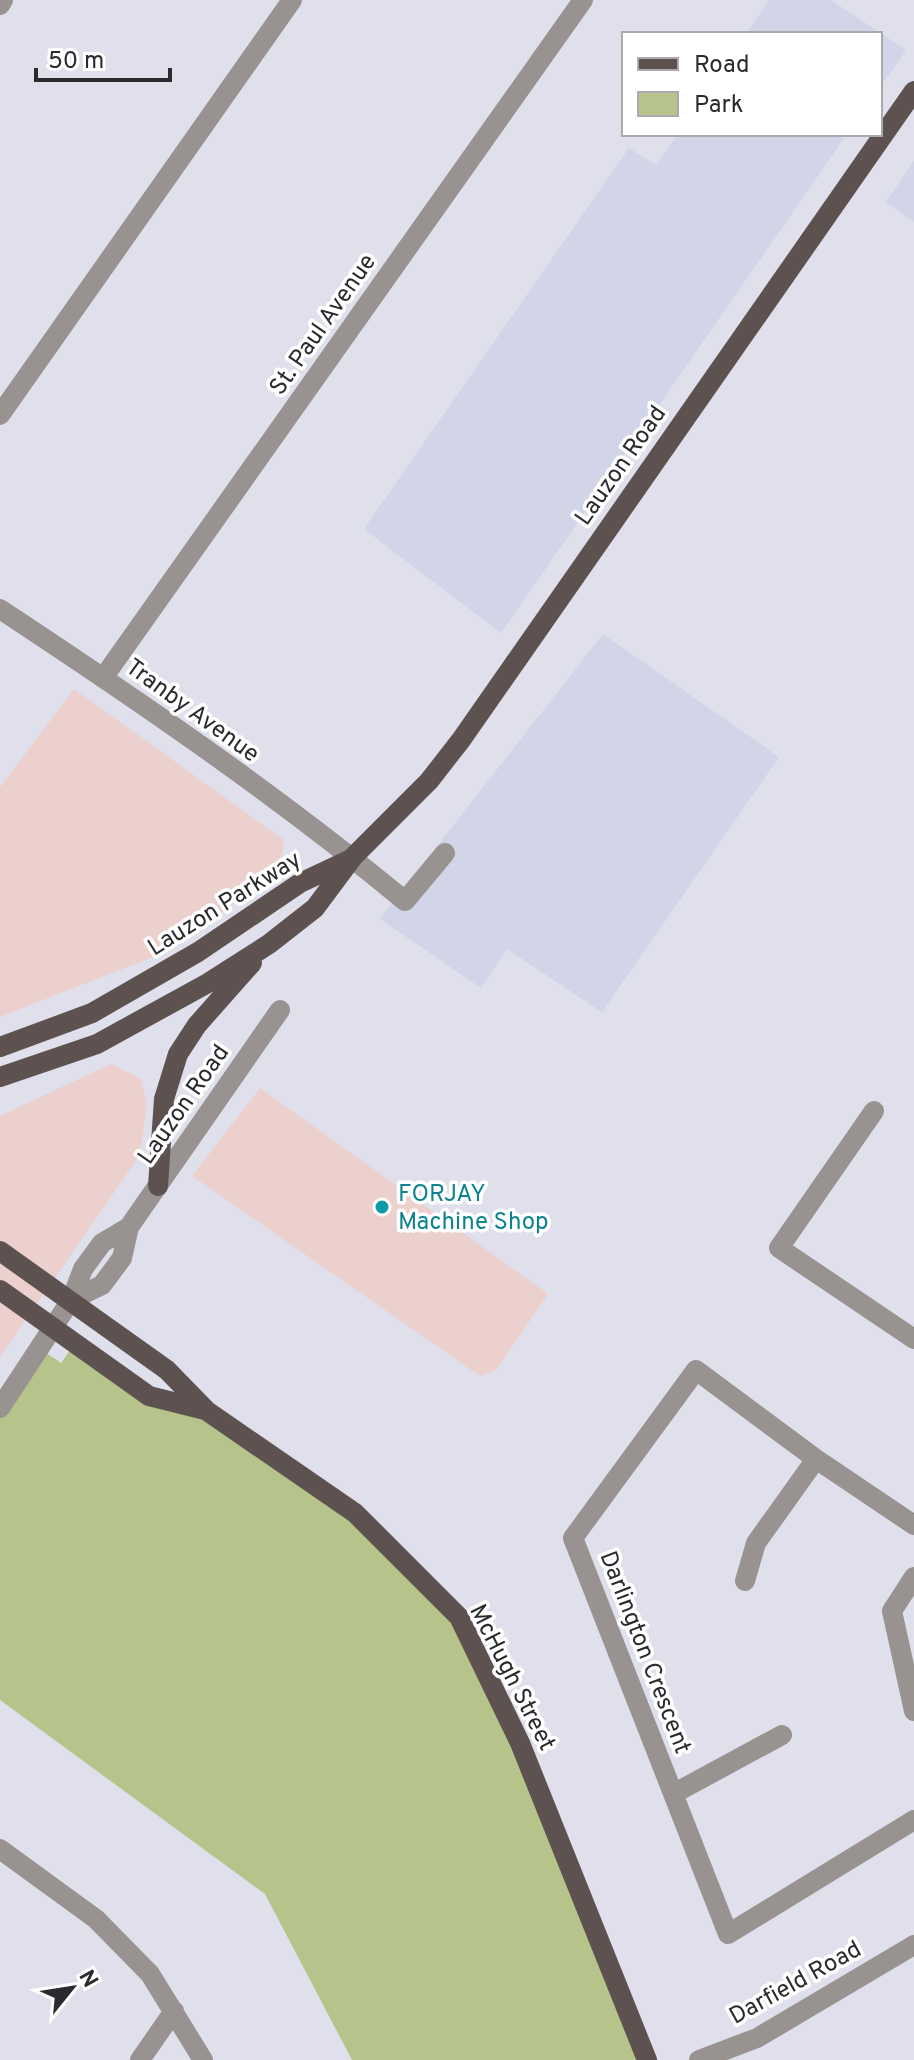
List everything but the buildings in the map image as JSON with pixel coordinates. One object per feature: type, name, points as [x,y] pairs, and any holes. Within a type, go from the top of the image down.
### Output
[{"type":"main road","name":"Lauzon Road","points":[[353,857],[429,781],[461,740],[914,91]]},
{"type":"main road","name":"Lauzon Parkway","points":[[0,1077],[97,1044],[208,983],[269,944],[315,908],[353,857]]},
{"type":"main road","name":"Lauzon Parkway","points":[[0,1047],[92,1013],[198,952],[300,883],[353,857]]},
{"type":"main road","points":[[158,1186],[164,1099],[178,1054],[197,1025],[269,944]]},
{"type":"main road","name":"McHugh Street","points":[[0,1251],[167,1370],[207,1411],[355,1513],[459,1617],[520,1743],[647,2060]]},
{"type":"main road","name":"McHugh Street","points":[[0,1290],[149,1396],[207,1411]]},
{"type":"street","points":[[0,415],[292,0]]},
{"type":"street","name":"St. Paul Avenue","points":[[103,678],[583,0]]},
{"type":"street","name":"Tranby Avenue","points":[[0,609],[103,678],[353,857],[405,901],[445,853]]},
{"type":"street","name":"Lauzon Road","points":[[0,1408],[71,1300],[102,1285],[122,1258],[129,1227],[280,1010]]},
{"type":"street","points":[[874,1111],[779,1248],[914,1339]]},
{"type":"street","name":"Darlington Crescent","points":[[914,1525],[816,1459],[696,1370],[573,1538],[728,1934],[914,1820]]},
{"type":"street","points":[[745,1581],[756,1543],[816,1459]]},
{"type":"street","points":[[914,1577],[892,1611],[914,1711]]},
{"type":"street","points":[[673,1794],[782,1735]]},
{"type":"street","points":[[0,1849],[96,1919],[150,1974],[203,2060]]},
{"type":"street","name":"Darfield Road","points":[[699,2060],[757,2038],[914,1945]]},
{"type":"street","points":[[140,2060],[174,2011]]},
{"type":"shaded area","points":[[769,0],[831,0],[879,32],[747,32]]},
{"type":"shaded area","points":[[882,34],[906,50],[882,84]]},
{"type":"shaded area","points":[[677,136],[846,136],[501,633],[364,529],[629,148],[656,165]]},
{"type":"shaded area","points":[[914,161],[914,222],[886,202]]},
{"type":"shaded area","points":[[603,634],[779,757],[602,1012],[507,949],[481,988],[380,919]]},
{"type":"shaded area","points":[[74,689],[284,840],[279,872],[163,953],[0,1017],[0,787]]},
{"type":"shaded area","points":[[111,1064],[141,1079],[147,1105],[140,1155],[0,1357],[0,1116]]},
{"type":"shaded area","points":[[260,1088],[548,1294],[496,1370],[480,1376],[192,1176]]},
{"type":"green space","points":[[75,1343],[149,1396],[207,1411],[355,1513],[459,1617],[647,2060],[352,2060],[265,1894],[0,1700],[0,1408],[39,1348],[61,1363]]},
{"type":"place","name":"FORJAY Machine Shop","points":[[382,1207]]}]
